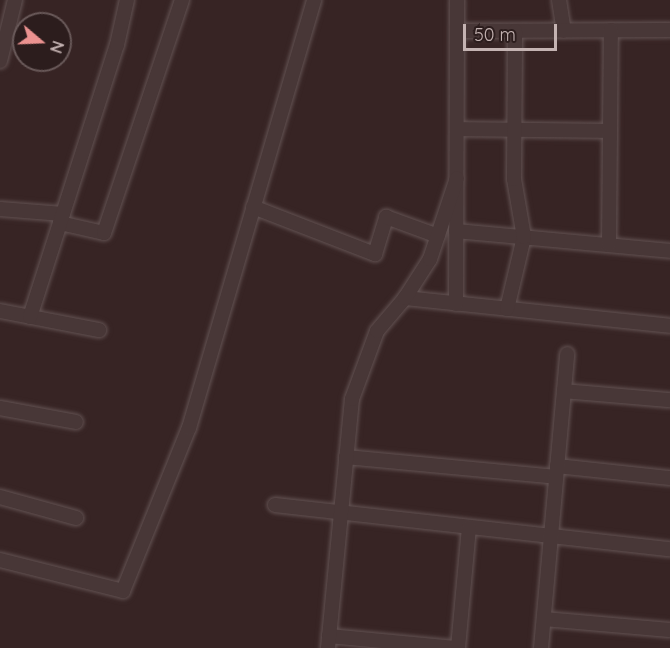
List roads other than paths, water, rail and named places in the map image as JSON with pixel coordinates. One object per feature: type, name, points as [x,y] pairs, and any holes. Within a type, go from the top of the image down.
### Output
[{"type":"street","points":[[0,61],[15,0]]},
{"type":"street","points":[[30,317],[117,45],[127,0]]},
{"type":"street","points":[[0,209],[62,218],[104,233],[182,0]]},
{"type":"street","points":[[0,560],[123,591],[189,428],[314,0]]},
{"type":"street","points":[[456,304],[457,0]]},
{"type":"street","points":[[559,0],[564,30]]},
{"type":"street","points":[[609,245],[611,30]]},
{"type":"street","points":[[457,32],[670,30]]},
{"type":"street","points":[[507,309],[524,237],[514,179],[515,31]]},
{"type":"street","points":[[457,129],[610,131]]},
{"type":"street","points":[[457,178],[430,259],[405,298],[377,331],[352,399],[329,642],[458,648],[469,527]]},
{"type":"street","points":[[253,207],[375,254],[386,217],[438,236]]},
{"type":"street","points":[[456,231],[670,251]]},
{"type":"street","points":[[405,298],[670,326]]},
{"type":"street","points":[[0,311],[99,330]]},
{"type":"street","points":[[541,648],[567,354]]},
{"type":"street","points":[[564,391],[670,400]]},
{"type":"street","points":[[0,408],[76,422]]},
{"type":"street","points":[[346,457],[670,478]]},
{"type":"street","points":[[0,497],[76,518]]},
{"type":"street","points":[[275,505],[670,549]]},
{"type":"street","points":[[543,619],[670,630]]}]
